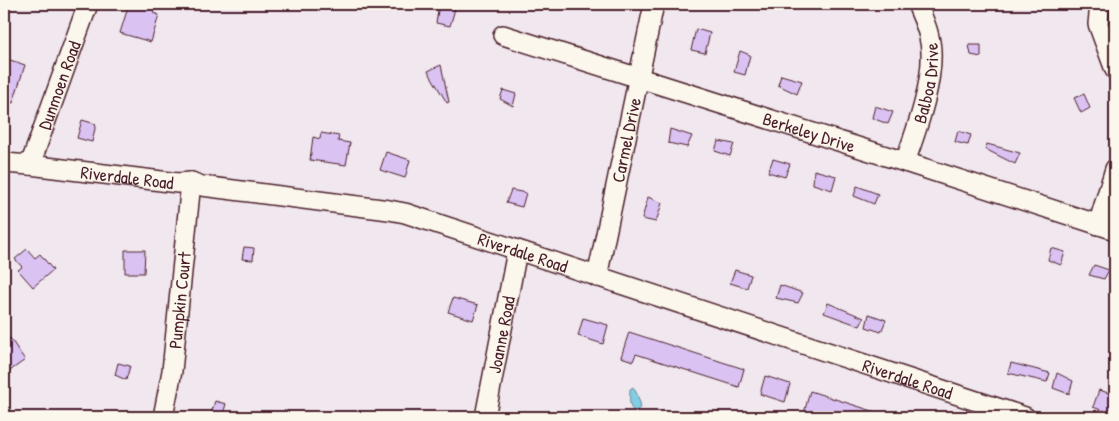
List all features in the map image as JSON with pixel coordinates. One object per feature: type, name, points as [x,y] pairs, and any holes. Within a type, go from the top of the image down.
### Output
[{"type":"street","name":"Dunmoen Road","points":[[30,165],[88,4]]},
{"type":"street","name":"Carmel Drive","points":[[597,277],[654,4]]},
{"type":"street","name":"Balboa Drive","points":[[905,162],[921,116],[930,63],[930,38],[917,4]]},
{"type":"street","points":[[1100,4],[1098,24],[1115,70]]},
{"type":"street","name":"Berkeley Drive","points":[[504,34],[1107,228]]},
{"type":"street","name":"Riverdale Road","points":[[4,163],[178,183],[191,182],[202,186],[394,211],[454,229],[1025,417]]},
{"type":"street","points":[[1107,228],[1115,170]]},
{"type":"street","name":"Pumpkin Court","points":[[163,417],[172,370],[191,182]]},
{"type":"street","name":"Joanne Road","points":[[485,417],[517,251]]},
{"type":"water","points":[[633,387],[641,406],[637,411],[632,409],[630,404],[630,389]]},
{"type":"building","points":[[129,4],[156,4],[153,13],[159,15],[151,42],[120,33]]},
{"type":"building","points":[[439,4],[455,9],[450,26],[436,23]]},
{"type":"building","points":[[696,29],[710,33],[705,53],[691,50]]},
{"type":"building","points":[[969,45],[981,45],[981,57],[971,55]]},
{"type":"building","points":[[740,51],[750,55],[745,75],[734,72]]},
{"type":"building","points":[[7,59],[25,65],[13,103],[4,100],[4,69]]},
{"type":"building","points":[[441,65],[449,102],[447,103],[428,71]]},
{"type":"building","points":[[781,75],[802,81],[797,94],[778,85]]},
{"type":"building","points":[[503,90],[516,94],[513,106],[500,99]]},
{"type":"building","points":[[1084,94],[1090,108],[1081,113],[1074,98]]},
{"type":"building","points":[[875,106],[893,112],[888,124],[872,118]]},
{"type":"building","points":[[82,120],[96,124],[92,142],[77,138]]},
{"type":"building","points":[[670,129],[692,136],[687,147],[668,143]]},
{"type":"building","points":[[958,131],[971,135],[968,145],[955,142]]},
{"type":"building","points":[[321,133],[339,136],[338,141],[350,143],[346,165],[310,160],[313,137],[320,139]]},
{"type":"building","points":[[718,141],[734,144],[730,156],[715,151]]},
{"type":"building","points":[[987,144],[1020,153],[1015,164],[985,149]]},
{"type":"building","points":[[386,152],[410,160],[405,178],[380,170]]},
{"type":"building","points":[[773,159],[790,164],[785,177],[768,172]]},
{"type":"building","points":[[814,170],[836,176],[832,190],[813,184]]},
{"type":"building","points":[[857,186],[878,194],[874,204],[854,196]]},
{"type":"building","points":[[511,190],[526,193],[522,207],[506,203]]},
{"type":"building","points":[[648,197],[662,203],[656,222],[642,219]]},
{"type":"building","points":[[244,247],[254,248],[253,260],[242,259]]},
{"type":"building","points":[[1051,248],[1065,252],[1061,265],[1048,260]]},
{"type":"building","points":[[27,249],[35,258],[40,254],[53,270],[33,287],[18,270],[22,267],[15,259]]},
{"type":"building","points":[[125,250],[145,250],[144,273],[125,273]]},
{"type":"building","points":[[1094,265],[1109,270],[1104,279],[1089,275]]},
{"type":"building","points":[[735,270],[751,275],[747,288],[730,283]]},
{"type":"building","points":[[780,285],[803,293],[798,303],[776,298]]},
{"type":"building","points":[[453,298],[478,305],[473,320],[448,312]]},
{"type":"building","points":[[828,303],[864,318],[860,326],[824,313]]},
{"type":"building","points":[[869,314],[886,320],[881,332],[866,327]]},
{"type":"building","points":[[583,318],[608,325],[603,344],[578,336]]},
{"type":"building","points":[[629,332],[744,369],[739,387],[636,354],[633,361],[621,357]]},
{"type":"building","points":[[10,338],[25,360],[4,375],[4,343]]},
{"type":"building","points":[[118,363],[130,366],[126,380],[115,375]]},
{"type":"building","points":[[1011,363],[1050,373],[1047,382],[1008,373]]},
{"type":"building","points":[[1057,373],[1073,381],[1069,394],[1053,388]]},
{"type":"building","points":[[765,376],[790,384],[785,402],[760,394]]},
{"type":"building","points":[[1099,390],[1115,395],[1112,414],[1093,407]]},
{"type":"building","points":[[810,391],[885,415],[885,417],[803,417]]},
{"type":"building","points":[[215,401],[226,404],[222,417],[210,417]]}]
